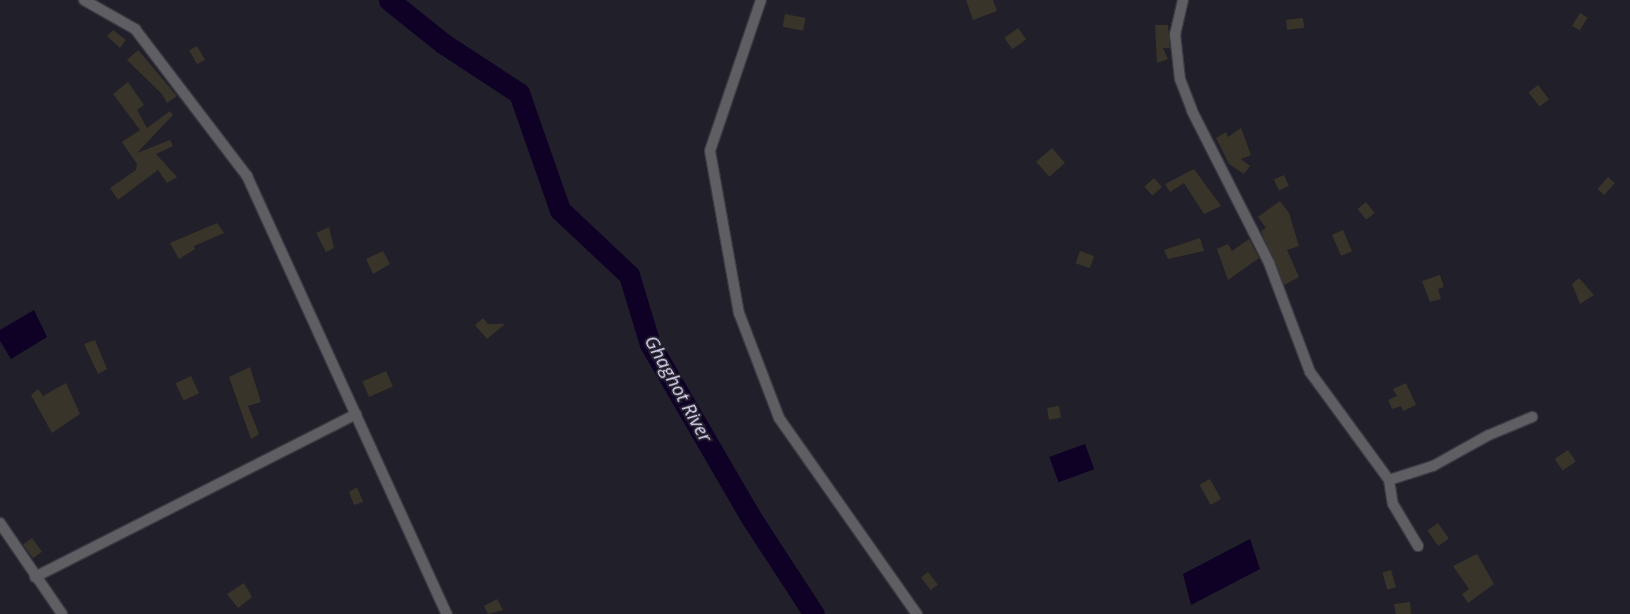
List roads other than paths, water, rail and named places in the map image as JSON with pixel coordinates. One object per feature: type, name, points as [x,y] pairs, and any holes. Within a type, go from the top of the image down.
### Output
[{"type":"street","points":[[84,0],[135,29],[247,176],[447,614]]},
{"type":"street","points":[[762,0],[710,151],[738,313],[779,418],[917,614]]},
{"type":"street","points":[[1183,0],[1175,34],[1180,78],[1192,111],[1269,263],[1310,372],[1389,480],[1393,504],[1418,546]]},
{"type":"street","points":[[35,577],[356,414]]},
{"type":"street","points":[[1389,480],[1433,466],[1489,435],[1532,417]]},
{"type":"street","points":[[0,523],[62,614]]},
{"type":"waterway","name":"Ghaghot River","points":[[389,0],[444,44],[519,93],[560,210],[629,275],[650,344],[750,516],[814,614]]}]
